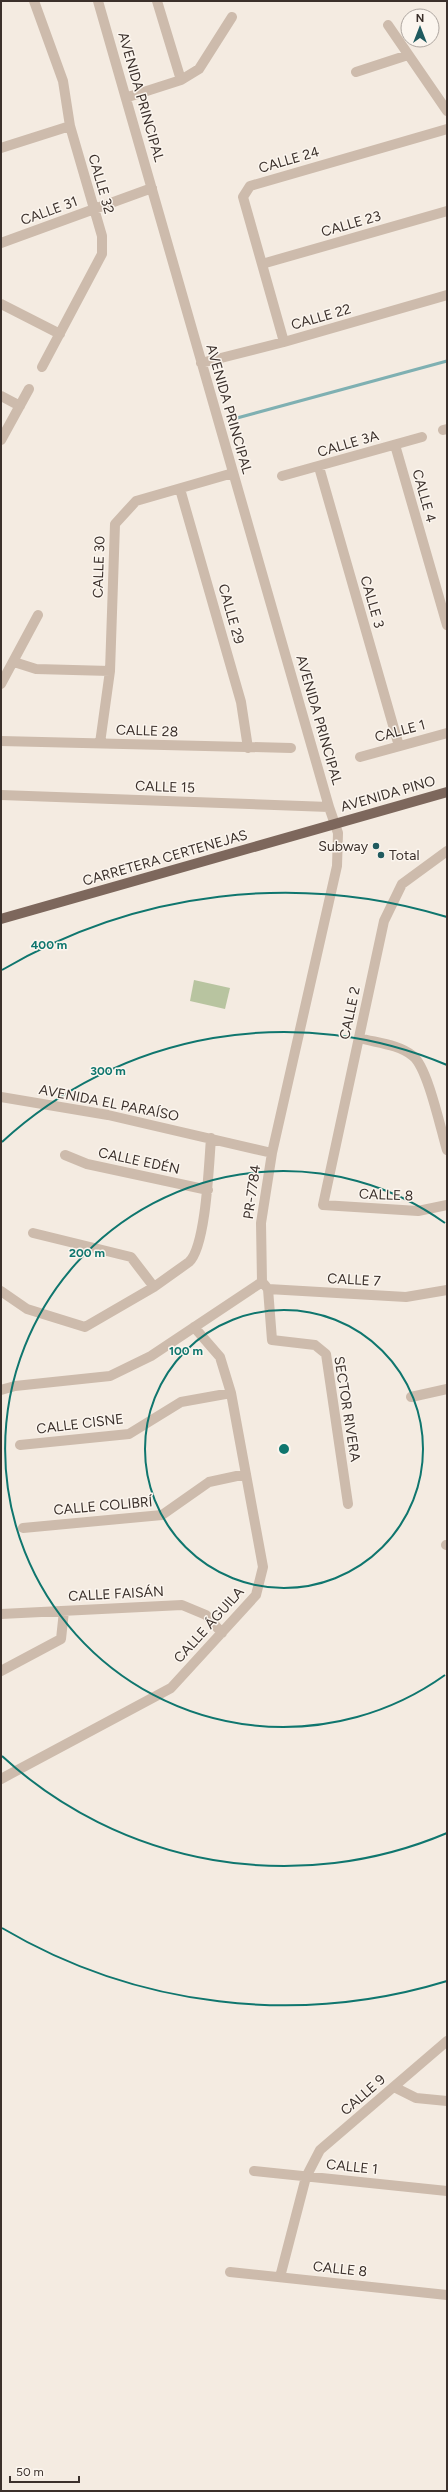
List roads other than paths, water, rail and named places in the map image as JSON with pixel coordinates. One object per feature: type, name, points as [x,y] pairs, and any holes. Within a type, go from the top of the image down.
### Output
[{"type":"main road","name":"AVENIDA PINO","points":[[336,824],[447,792]]},
{"type":"main road","name":"CARRETERA CERTENEJAS","points":[[1,919],[336,824]]},
{"type":"street","name":"CALLE 32","points":[[34,1],[63,81],[70,126],[102,236],[102,254],[42,367]]},
{"type":"street","name":"AVENIDA PRINCIPAL","points":[[98,1],[128,97],[201,363],[329,806],[336,824]]},
{"type":"street","points":[[157,1],[181,80]]},
{"type":"street","points":[[128,97],[181,80],[199,70],[232,17]]},
{"type":"street","points":[[388,25],[447,111]]},
{"type":"street","points":[[356,72],[408,55]]},
{"type":"street","points":[[1,148],[70,126]]},
{"type":"street","name":"CALLE 24","points":[[284,342],[243,197],[250,186],[447,130]]},
{"type":"street","name":"CALLE 31","points":[[1,243],[152,188]]},
{"type":"street","name":"CALLE 23","points":[[262,264],[447,211]]},
{"type":"street","name":"CALLE 22","points":[[201,363],[284,342],[447,295]]},
{"type":"street","points":[[1,304],[60,334]]},
{"type":"street","points":[[1,440],[29,389]]},
{"type":"street","points":[[1,396],[20,406]]},
{"type":"street","name":"CALLE 3A","points":[[282,476],[422,437]]},
{"type":"street","name":"CALLE 4","points":[[395,444],[447,625]]},
{"type":"street","name":"CALLE 3","points":[[319,466],[399,746]]},
{"type":"street","name":"CALLE 30","points":[[100,743],[110,671],[115,524],[136,501],[233,473]]},
{"type":"street","name":"CALLE 29","points":[[180,489],[241,702],[248,748]]},
{"type":"street","points":[[1,684],[38,615]]},
{"type":"street","points":[[14,662],[36,669],[110,671]]},
{"type":"street","name":"CALLE 1","points":[[360,757],[447,733]]},
{"type":"street","name":"CALLE 28","points":[[1,741],[291,748]]},
{"type":"street","name":"CALLE 15","points":[[1,795],[329,806]]},
{"type":"street","name":"PR-7784","points":[[265,1285],[261,1223],[272,1153],[337,866],[336,824]]},
{"type":"street","name":"CALLE 2","points":[[323,1205],[387,914],[402,884],[447,851]]},
{"type":"street","points":[[359,1038],[399,1048],[415,1057],[426,1078],[447,1150]]},
{"type":"street","name":"AVENIDA EL PARAÍSO","points":[[1,1097],[108,1115],[272,1153]]},
{"type":"street","points":[[1,1291],[27,1309],[85,1327],[154,1287],[194,1258],[208,1190],[211,1138]]},
{"type":"street","name":"CALLE EDÉN","points":[[65,1156],[87,1164],[208,1190]]},
{"type":"street","name":"CALLE 8","points":[[323,1205],[418,1211],[447,1205]]},
{"type":"street","points":[[33,1233],[131,1256],[154,1287]]},
{"type":"street","points":[[1,1390],[16,1386],[110,1376],[151,1356],[194,1327],[265,1285]]},
{"type":"street","name":"CALLE 7","points":[[265,1285],[406,1297],[447,1290]]},
{"type":"street","name":"SECTOR RIVERA","points":[[265,1285],[272,1340],[314,1345],[326,1354],[348,1504]]},
{"type":"street","name":"CALLE ÁGUILA","points":[[1,1779],[171,1688],[256,1595],[263,1567],[231,1393],[220,1357],[194,1327]]},
{"type":"street","points":[[411,1397],[447,1389]]},
{"type":"street","name":"CALLE CISNE","points":[[20,1445],[129,1434],[181,1402],[231,1393]]},
{"type":"street","name":"CALLE COLIBRÍ","points":[[23,1528],[162,1515],[209,1482],[246,1474]]},
{"type":"street","name":"CALLE FAISÁN","points":[[1,1614],[182,1604],[206,1615],[222,1633]]},
{"type":"street","points":[[1,1671],[61,1639],[64,1611]]},
{"type":"street","name":"CALLE 9","points":[[280,2277],[306,2177],[320,2150],[447,2041]]},
{"type":"street","points":[[394,2087],[416,2098],[447,2101]]},
{"type":"street","name":"CALLE 1","points":[[254,2171],[447,2191]]},
{"type":"street","name":"CALLE 8","points":[[230,2272],[447,2294]]},
{"type":"waterway","points":[[237,418],[447,361]]},
{"type":"place","name":"Subway","points":[[376,846]]},
{"type":"place","name":"Total","points":[[381,855]]}]
